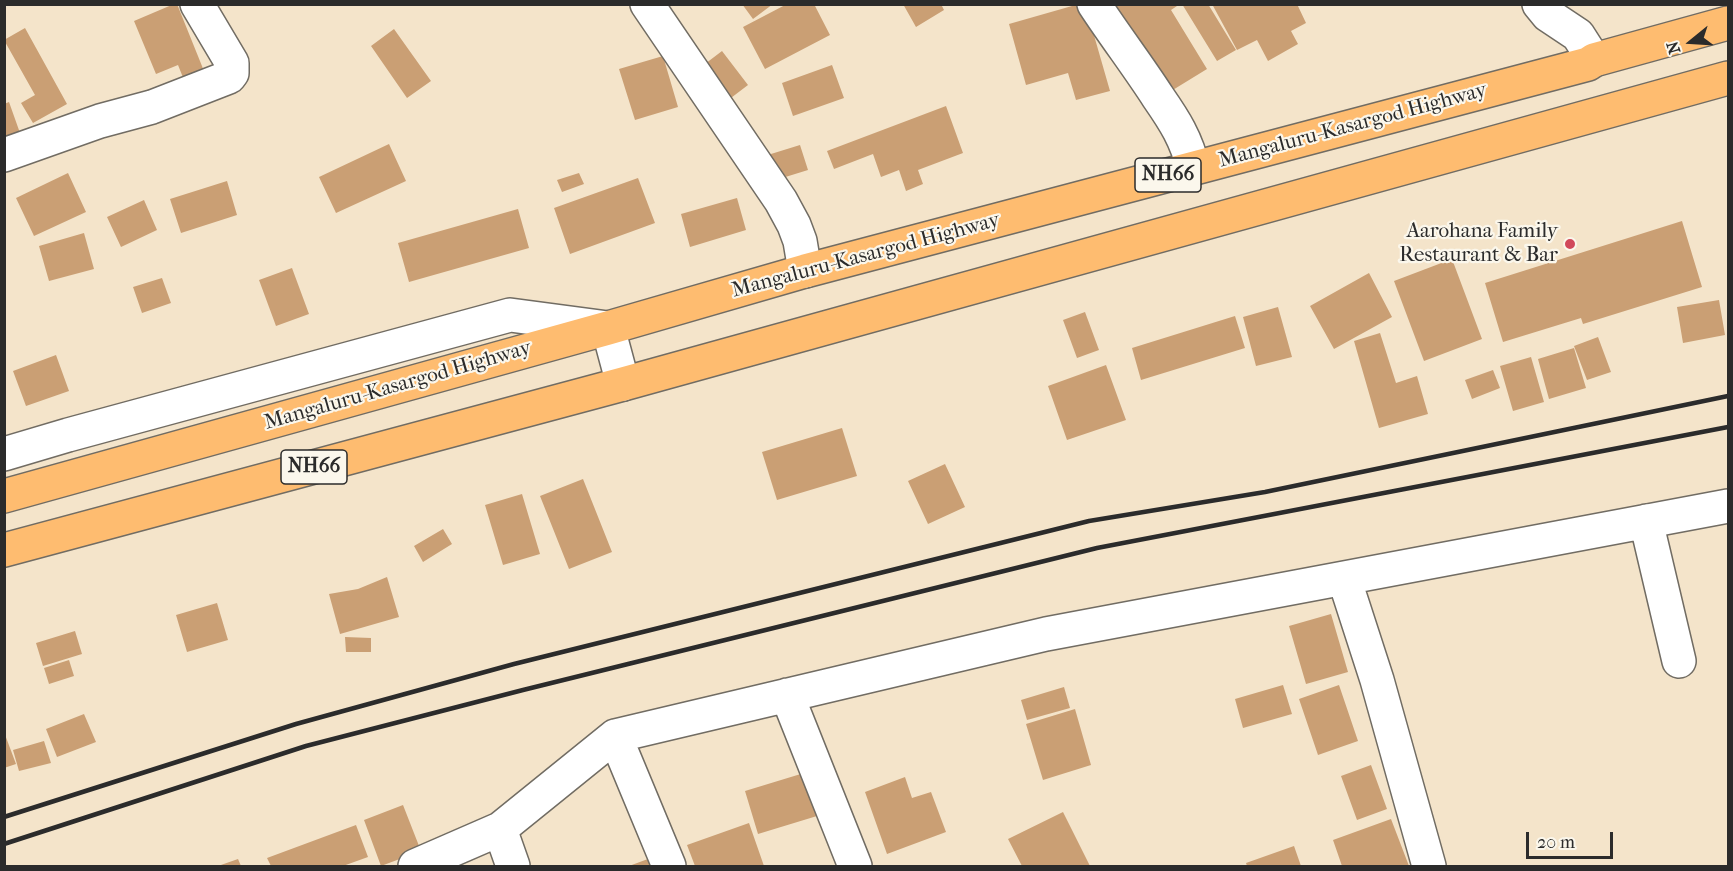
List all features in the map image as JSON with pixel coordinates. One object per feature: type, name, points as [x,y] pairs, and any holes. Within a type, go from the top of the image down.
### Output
[{"type":"highway","name":"Mangaluru-Kasargod Highway","points":[[4,496],[805,271],[1588,64],[1594,60],[1728,23]]},
{"type":"highway","name":"NH66","points":[[4,550],[623,384],[1728,78]]},
{"type":"street","points":[[4,155],[100,121],[152,107],[229,77],[232,74],[232,63],[197,4]]},
{"type":"street","points":[[647,4],[781,201],[800,241],[805,271]]},
{"type":"street","points":[[1094,4],[1180,129],[1188,147],[1193,168]]},
{"type":"street","points":[[1539,4],[1548,15],[1578,35],[1594,60]]},
{"type":"street","points":[[4,454],[510,315],[608,328],[623,384]]},
{"type":"street","points":[[415,867],[500,829],[615,736],[1046,634],[1728,506]]},
{"type":"street","points":[[1646,521],[1679,661]]},
{"type":"street","points":[[1344,578],[1377,680],[1429,867]]},
{"type":"street","points":[[787,695],[855,867]]},
{"type":"street","points":[[615,736],[669,867]]},
{"type":"street","points":[[500,829],[513,867]]},
{"type":"building","points":[[177,4],[206,76],[186,85],[178,65],[156,74],[134,21]]},
{"type":"building","points":[[742,4],[773,4],[753,19]]},
{"type":"building","points":[[787,4],[814,4],[830,35],[765,69],[743,27]]},
{"type":"building","points":[[903,4],[941,4],[944,10],[916,27]]},
{"type":"building","points":[[1085,4],[1110,91],[1076,100],[1068,73],[1026,85],[1009,24]]},
{"type":"building","points":[[1107,4],[1180,4],[1171,10],[1207,69],[1163,96]]},
{"type":"building","points":[[1182,4],[1208,4],[1236,50],[1217,61]]},
{"type":"building","points":[[1212,4],[1297,4],[1306,23],[1291,31],[1298,44],[1268,61],[1257,40],[1237,50]]},
{"type":"building","points":[[25,28],[67,104],[33,123],[21,103],[35,95],[4,40]]},
{"type":"building","points":[[394,29],[431,81],[407,98],[371,46]]},
{"type":"building","points":[[722,51],[748,85],[723,104],[697,70]]},
{"type":"building","points":[[663,56],[678,107],[635,120],[619,69]]},
{"type":"building","points":[[832,65],[844,98],[793,116],[782,83]]},
{"type":"building","points":[[9,102],[20,133],[4,139],[4,104]]},
{"type":"building","points":[[946,106],[963,153],[918,170],[923,184],[906,191],[899,170],[881,177],[873,154],[834,169],[827,151]]},
{"type":"building","points":[[389,144],[406,181],[336,213],[319,177]]},
{"type":"building","points":[[800,145],[808,170],[766,183],[758,158]]},
{"type":"building","points":[[68,173],[86,212],[34,236],[16,198]]},
{"type":"building","points":[[579,173],[584,184],[562,192],[557,180]]},
{"type":"building","points":[[638,178],[655,223],[570,254],[554,208]]},
{"type":"building","points":[[227,181],[237,215],[181,233],[170,199]]},
{"type":"building","points":[[737,198],[746,230],[690,247],[681,214]]},
{"type":"building","points":[[144,200],[157,230],[121,247],[107,217]]},
{"type":"building","points":[[518,209],[529,248],[409,282],[398,243]]},
{"type":"building","points":[[1682,221],[1702,287],[1583,324],[1581,318],[1503,342],[1485,283]]},
{"type":"building","points":[[84,233],[94,269],[49,281],[39,246]]},
{"type":"building","points":[[1452,259],[1482,339],[1424,361],[1394,281]]},
{"type":"building","points":[[292,268],[309,314],[276,326],[259,280]]},
{"type":"building","points":[[1369,273],[1392,317],[1334,349],[1310,306]]},
{"type":"building","points":[[162,278],[171,303],[142,313],[133,287]]},
{"type":"building","points":[[1719,300],[1725,335],[1683,343],[1677,307]]},
{"type":"building","points":[[1278,307],[1292,357],[1256,366],[1243,317]]},
{"type":"building","points":[[1085,312],[1099,350],[1077,358],[1063,320]]},
{"type":"building","points":[[1235,316],[1245,348],[1141,380],[1132,348]]},
{"type":"building","points":[[1380,333],[1396,383],[1417,376],[1428,414],[1379,428],[1354,341]]},
{"type":"building","points":[[1598,337],[1611,372],[1587,380],[1574,346]]},
{"type":"building","points":[[1574,348],[1586,388],[1549,399],[1538,359]]},
{"type":"building","points":[[56,355],[69,391],[26,406],[13,371]]},
{"type":"building","points":[[1531,357],[1544,402],[1513,411],[1500,366]]},
{"type":"building","points":[[1106,365],[1126,420],[1067,440],[1048,386]]},
{"type":"building","points":[[1493,370],[1500,388],[1472,399],[1465,380]]},
{"type":"building","points":[[842,428],[857,476],[777,500],[762,452]]},
{"type":"building","points":[[945,464],[965,507],[928,524],[908,481]]},
{"type":"building","points":[[583,479],[612,552],[569,569],[540,496]]},
{"type":"building","points":[[522,494],[540,554],[503,565],[485,505]]},
{"type":"building","points":[[443,529],[452,544],[423,562],[414,546]]},
{"type":"building","points":[[387,577],[399,617],[340,634],[329,594],[358,589]]},
{"type":"building","points":[[217,603],[228,640],[187,652],[176,615]]},
{"type":"building","points":[[1331,614],[1348,672],[1306,684],[1289,626]]},
{"type":"building","points":[[75,631],[82,654],[43,666],[36,643]]},
{"type":"building","points":[[345,637],[371,638],[371,652],[346,652]]},
{"type":"building","points":[[69,660],[74,676],[49,684],[44,668]]},
{"type":"building","points":[[1283,685],[1292,714],[1243,728],[1235,699]]},
{"type":"building","points":[[1339,685],[1358,741],[1318,755],[1299,699]]},
{"type":"building","points":[[1064,687],[1070,708],[1027,720],[1021,700]]},
{"type":"building","points":[[1075,709],[1091,765],[1043,780],[1026,724]]},
{"type":"building","points":[[84,714],[96,742],[57,757],[46,729]]},
{"type":"building","points":[[4,732],[16,764],[4,768]]},
{"type":"building","points":[[44,741],[51,763],[19,771],[13,750]]},
{"type":"building","points":[[1371,765],[1387,809],[1357,820],[1341,776]]},
{"type":"building","points":[[804,773],[817,816],[758,834],[745,791]]},
{"type":"building","points":[[905,777],[912,798],[931,792],[946,832],[887,854],[865,792]]},
{"type":"building","points":[[403,805],[421,851],[381,866],[364,820]]},
{"type":"building","points":[[1063,812],[1090,866],[1022,866],[1008,839]]},
{"type":"building","points":[[1391,819],[1409,866],[1342,866],[1333,840]]},
{"type":"building","points":[[749,823],[764,866],[695,866],[687,845]]},
{"type":"building","points":[[356,825],[368,857],[343,866],[271,866],[267,858]]},
{"type":"building","points":[[1294,846],[1301,866],[1247,866],[1246,863]]},
{"type":"building","points":[[656,856],[660,866],[629,866]]},
{"type":"building","points":[[238,859],[241,866],[218,866]]},
{"type":"railway","points":[[4,817],[296,724],[514,664],[1089,521],[1265,492],[1728,396]]},
{"type":"railway","points":[[4,844],[306,746],[1097,548],[1728,427]]},
{"type":"place","name":"Aarohana Family Restaurant & Bar","points":[[1570,244]]}]
